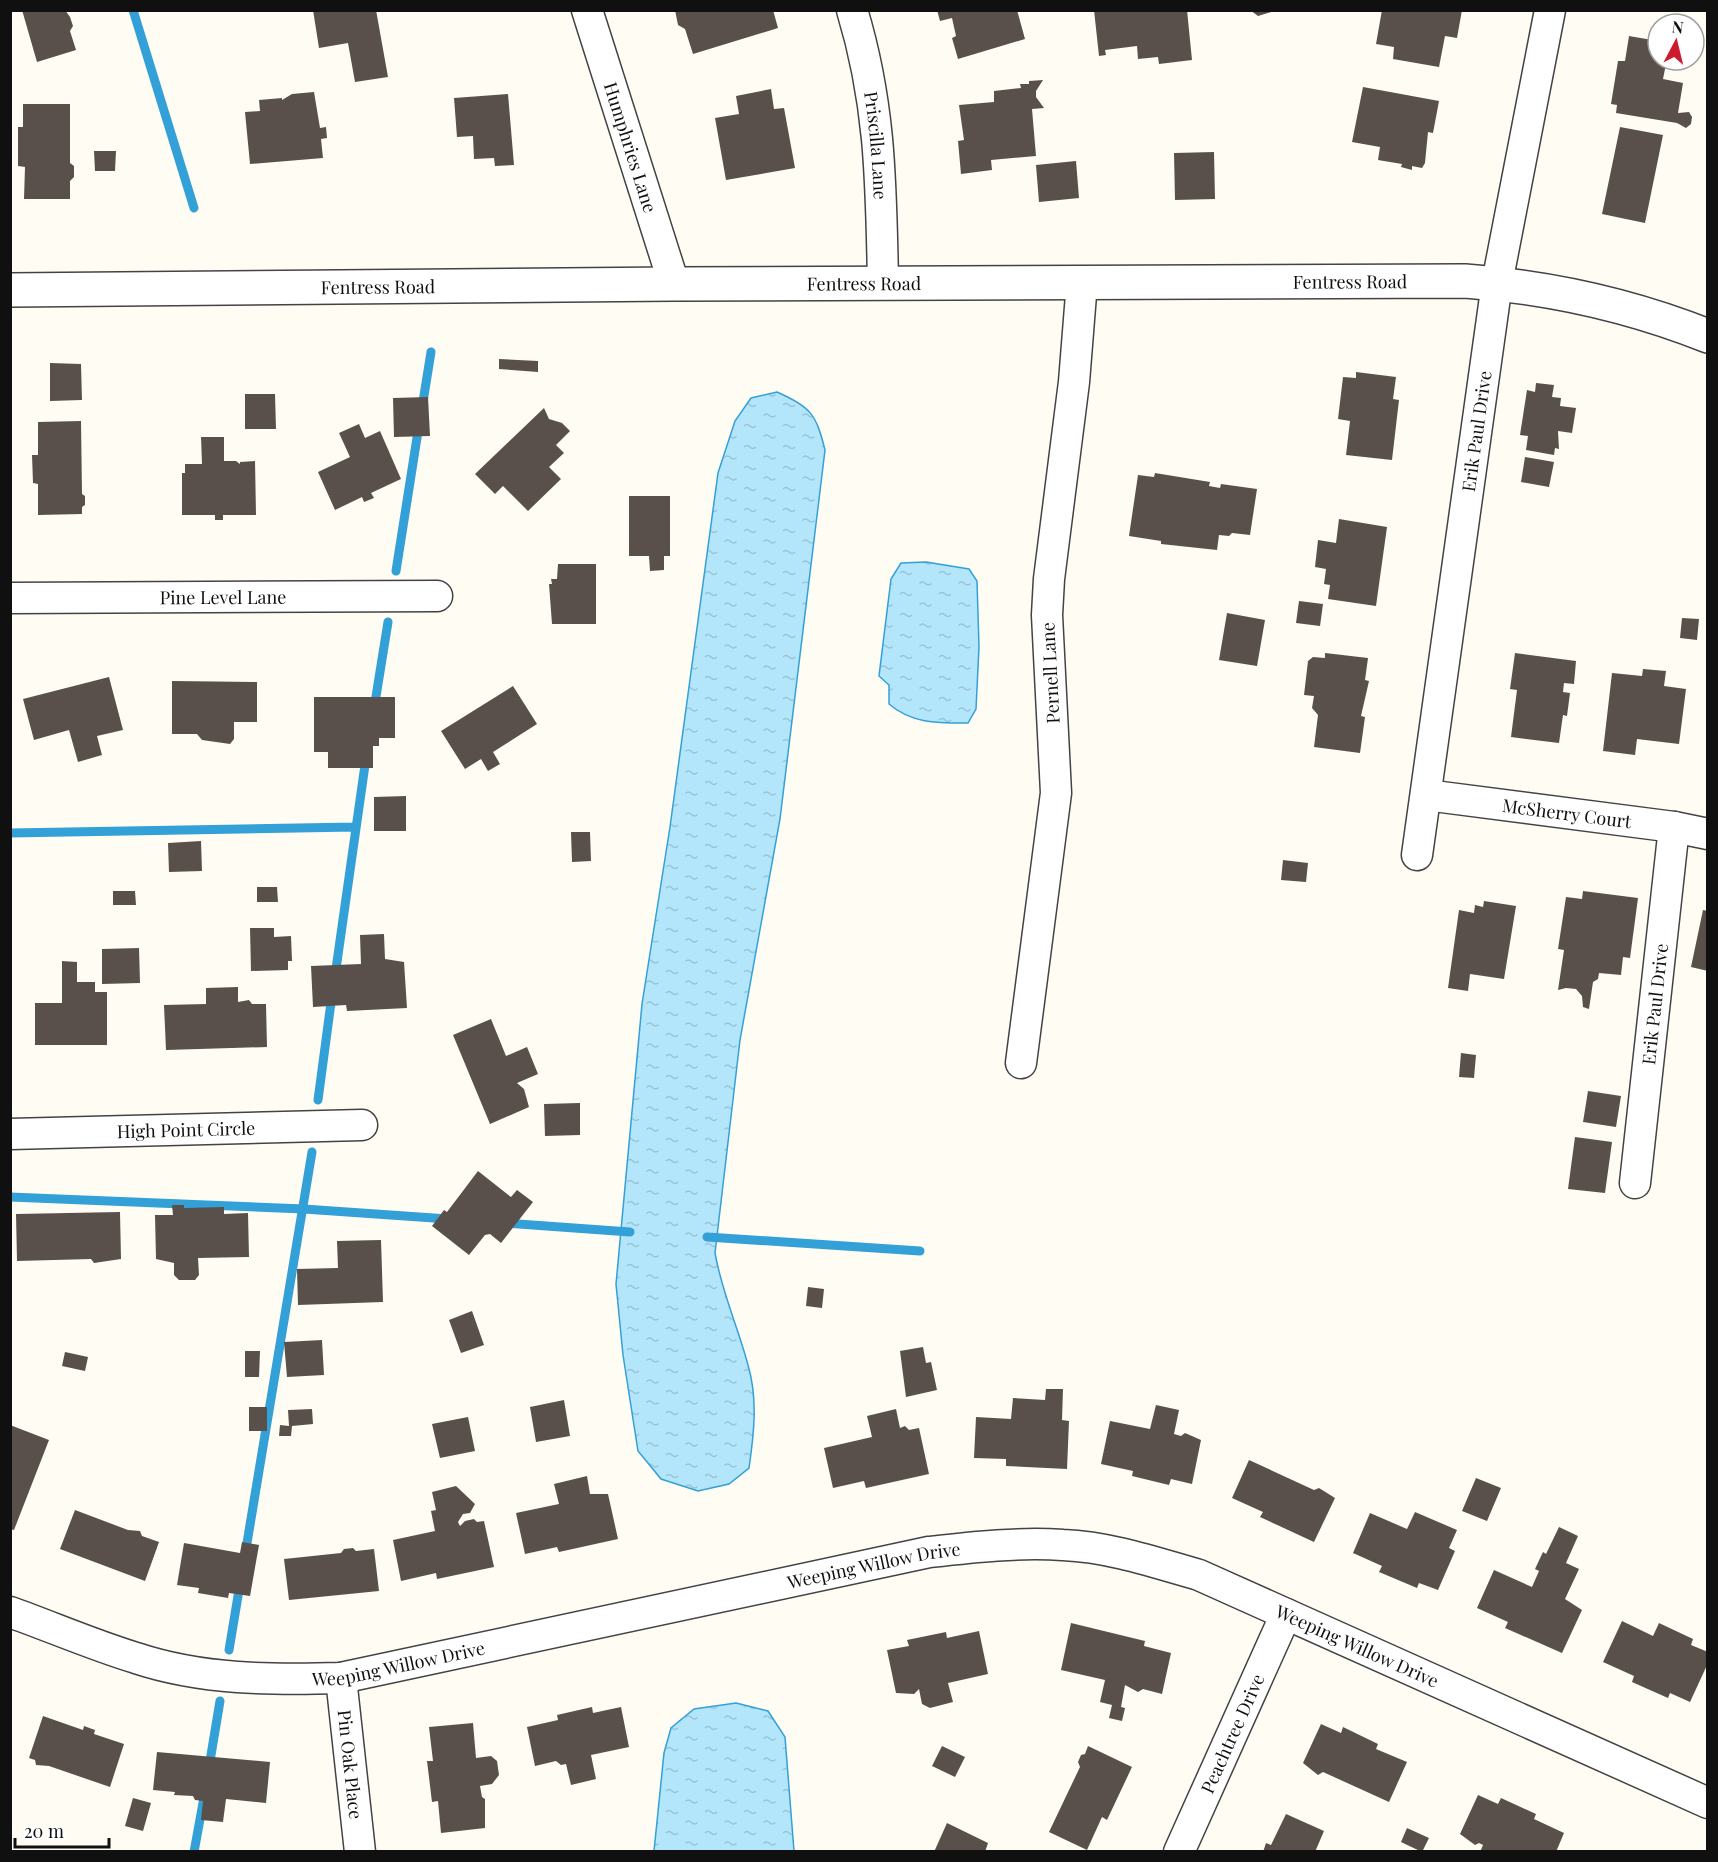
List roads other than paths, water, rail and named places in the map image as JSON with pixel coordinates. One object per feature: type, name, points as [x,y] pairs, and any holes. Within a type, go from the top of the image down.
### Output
[{"type":"street","name":"Humphries Lane","points":[[586,10],[674,284]]},
{"type":"street","name":"Priscilla Lane","points":[[852,10],[873,93],[880,149],[884,283]]},
{"type":"street","name":"Erik Paul Drive","points":[[1417,855],[1497,283],[1550,10]]},
{"type":"street","name":"Fentress Road","points":[[10,290],[1465,280],[1576,295],[1672,322],[1707,336]]},
{"type":"street","name":"Pernell Lane","points":[[1021,1063],[1056,793],[1047,615],[1049,579],[1074,382],[1082,282]]},
{"type":"street","name":"Pine Level Lane","points":[[10,598],[437,596]]},
{"type":"street","name":"McSherry Court","points":[[1426,795],[1674,827],[1707,834]]},
{"type":"street","name":"Erik Paul Drive","points":[[1635,1183],[1674,827]]},
{"type":"street","name":"High Point Circle","points":[[10,1134],[362,1125]]},
{"type":"street","name":"Weeping Willow Drive","points":[[10,1612],[137,1659],[200,1673],[282,1679],[341,1678],[929,1552],[1000,1544],[1065,1545],[1123,1553],[1199,1575],[1707,1803]]},
{"type":"street","name":"Peachtree Drive","points":[[1179,1851],[1286,1614]]},
{"type":"street","name":"Pin Oak Place","points":[[341,1678],[360,1851]]},
{"type":"water","points":[[777,392],[798,402],[810,413],[815,420],[825,450],[780,819],[740,1040],[715,1253],[751,1378],[754,1429],[751,1455],[749,1468],[729,1484],[698,1491],[661,1479],[638,1451],[623,1355],[616,1284],[642,1004],[670,827],[718,473],[735,421],[751,398]]},
{"type":"water","points":[[926,562],[969,569],[977,581],[979,647],[976,709],[968,723],[926,721],[898,711],[889,704],[889,685],[879,676],[891,579],[901,563]]},
{"type":"water","points":[[736,1703],[768,1711],[785,1737],[794,1851],[654,1851],[664,1753],[671,1728],[694,1709]]},
{"type":"waterway","points":[[133,10],[194,208]]},
{"type":"waterway","points":[[422,408],[431,352]]},
{"type":"waterway","points":[[396,571],[419,425]]},
{"type":"waterway","points":[[374,709],[388,622]]},
{"type":"waterway","points":[[335,976],[366,758]]},
{"type":"waterway","points":[[10,833],[355,827]]},
{"type":"waterway","points":[[318,1100],[332,995]]},
{"type":"waterway","points":[[245,1555],[312,1152]]},
{"type":"waterway","points":[[10,1197],[304,1209],[448,1219]]},
{"type":"waterway","points":[[503,1223],[630,1232]]},
{"type":"waterway","points":[[707,1237],[920,1251]]},
{"type":"waterway","points":[[229,1650],[240,1584]]},
{"type":"waterway","points":[[209,1767],[220,1701]]},
{"type":"waterway","points":[[194,1852],[205,1792]]}]
